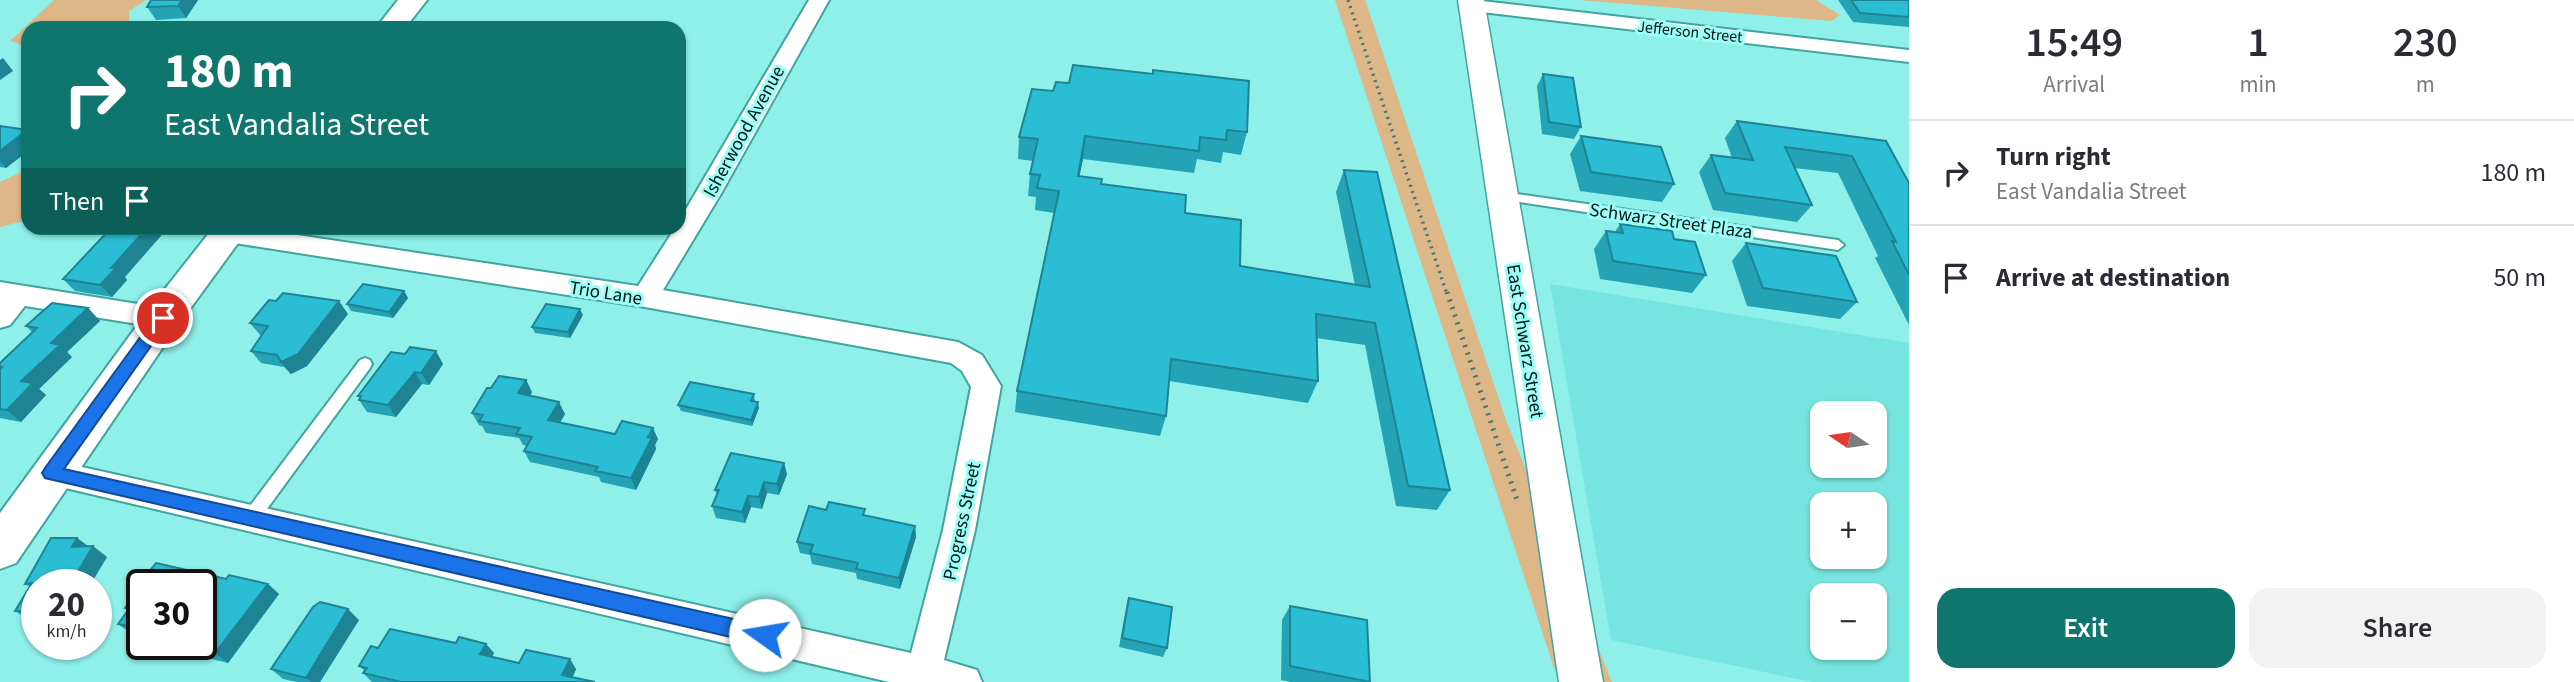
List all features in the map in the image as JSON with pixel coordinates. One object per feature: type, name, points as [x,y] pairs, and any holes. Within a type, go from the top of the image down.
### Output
[{"type":"main road","points":[[396,21],[413,0]]},
{"type":"main road","points":[[0,549],[51,473],[226,235]]},
{"type":"street","name":"Isherwood Avenue","points":[[686,231],[819,0]]},
{"type":"street","name":"Jefferson Street","points":[[1471,3],[1909,56]]},
{"type":"street","name":"East Schwarz Street","points":[[1471,3],[1580,682]]},
{"type":"street","name":"Trio Lane","points":[[261,235],[645,297],[958,353],[977,370]]},
{"type":"street","name":"Isherwood Avenue","points":[[645,297],[683,235]]},
{"type":"street","points":[[0,318],[10,294],[163,318]]},
{"type":"street","name":"Progress Street","points":[[923,672],[948,584],[971,482],[986,386],[977,370]]},
{"type":"street","points":[[51,473],[964,682]]},
{"type":"lane","name":"Schwarz Street Plaza","points":[[1503,196],[1838,245]]},
{"type":"lane","points":[[250,519],[365,364]]},
{"type":"path","points":[[1349,0],[1521,510]]},
{"type":"shaded area","points":[[54,0],[146,0],[129,11],[129,21],[31,21]]},
{"type":"shaded area","points":[[1335,0],[1365,0],[1507,423],[1612,682],[1560,682],[1553,665]]},
{"type":"shaded area","points":[[1579,0],[1816,0],[1840,15],[1831,21]]},
{"type":"shaded area","points":[[21,31],[21,45],[10,41]]},
{"type":"shaded area","points":[[21,172],[21,222],[0,227],[0,182]]},
{"type":"shaded area","points":[[1550,284],[1909,343],[1909,682],[1812,682],[1611,640]]},
{"type":"building","points":[[151,0],[182,0],[178,6],[147,7]]},
{"type":"building","points":[[1851,0],[1909,0],[1909,17],[1860,13]]},
{"type":"building","points":[[1073,65],[1153,74],[1153,70],[1249,81],[1247,132],[1227,130],[1226,140],[1200,137],[1199,151],[1085,136],[1078,176],[1102,179],[1101,184],[1186,195],[1185,213],[1241,220],[1240,266],[1370,287],[1344,170],[1377,172],[1450,490],[1408,486],[1375,323],[1316,314],[1318,381],[1171,359],[1166,416],[1017,391],[1059,191],[1037,188],[1040,175],[1030,174],[1038,139],[1019,137],[1032,89],[1053,91],[1056,82],[1069,83]]},
{"type":"building","points":[[1543,74],[1573,78],[1581,127],[1549,122]]},
{"type":"building","points":[[1737,121],[1886,141],[1909,183],[1909,275],[1892,241],[1896,242],[1852,156],[1785,147],[1812,205],[1725,193],[1711,155],[1753,160]]},
{"type":"building","points":[[0,126],[21,129],[21,135],[0,151]]},
{"type":"building","points":[[1581,136],[1661,147],[1674,184],[1591,172]]},
{"type":"building","points":[[1620,224],[1672,231],[1674,239],[1695,242],[1706,275],[1613,261],[1606,231],[1623,233]]},
{"type":"building","points":[[104,235],[141,235],[111,268],[116,268],[100,285],[63,279]]},
{"type":"building","points":[[1746,243],[1836,256],[1857,302],[1763,288]]},
{"type":"building","points":[[363,284],[404,291],[389,312],[347,304]]},
{"type":"building","points":[[283,293],[339,301],[298,354],[281,362],[277,355],[251,351],[268,326],[250,323],[269,300],[276,301]]},
{"type":"building","points":[[52,303],[88,308],[51,343],[60,345],[21,381],[33,383],[7,410],[0,409],[0,363],[37,328],[26,326]]},
{"type":"building","points":[[546,304],[580,309],[568,332],[532,327]]},
{"type":"building","points":[[410,347],[436,351],[421,373],[415,372],[388,405],[359,400],[361,396],[358,396],[391,352],[405,354]]},
{"type":"building","points":[[499,376],[526,380],[518,393],[559,402],[548,420],[615,434],[622,421],[653,428],[648,437],[652,438],[631,478],[595,471],[598,467],[524,451],[532,437],[516,434],[520,428],[479,421],[483,415],[472,413],[487,388],[491,388]]},
{"type":"building","points":[[690,382],[754,394],[751,401],[758,402],[751,420],[678,405]]},
{"type":"building","points":[[731,453],[784,463],[777,484],[764,482],[759,497],[748,496],[742,512],[712,506],[719,490],[715,490]]},
{"type":"building","points":[[829,502],[865,509],[863,515],[915,526],[899,578],[856,569],[858,563],[810,553],[813,545],[797,542],[809,506],[826,510]]},
{"type":"building","points":[[51,538],[77,538],[72,547],[93,546],[80,569],[33,569]]},
{"type":"building","points":[[156,563],[182,569],[151,569]]},
{"type":"building","points":[[229,575],[268,584],[217,650],[217,577],[226,579]]},
{"type":"building","points":[[1129,598],[1172,607],[1167,648],[1122,638]]},
{"type":"building","points":[[320,602],[348,609],[306,678],[271,669],[313,607]]},
{"type":"building","points":[[1290,606],[1367,620],[1370,682],[1290,666]]},
{"type":"building","points":[[126,613],[126,626],[118,624]]},
{"type":"building","points":[[390,629],[456,643],[459,637],[486,644],[480,654],[519,663],[526,650],[570,659],[562,675],[595,682],[401,682],[363,673],[367,668],[359,666],[371,646],[378,648]]},
{"type":"route","points":[[163,318],[51,473],[765,635]]}]
